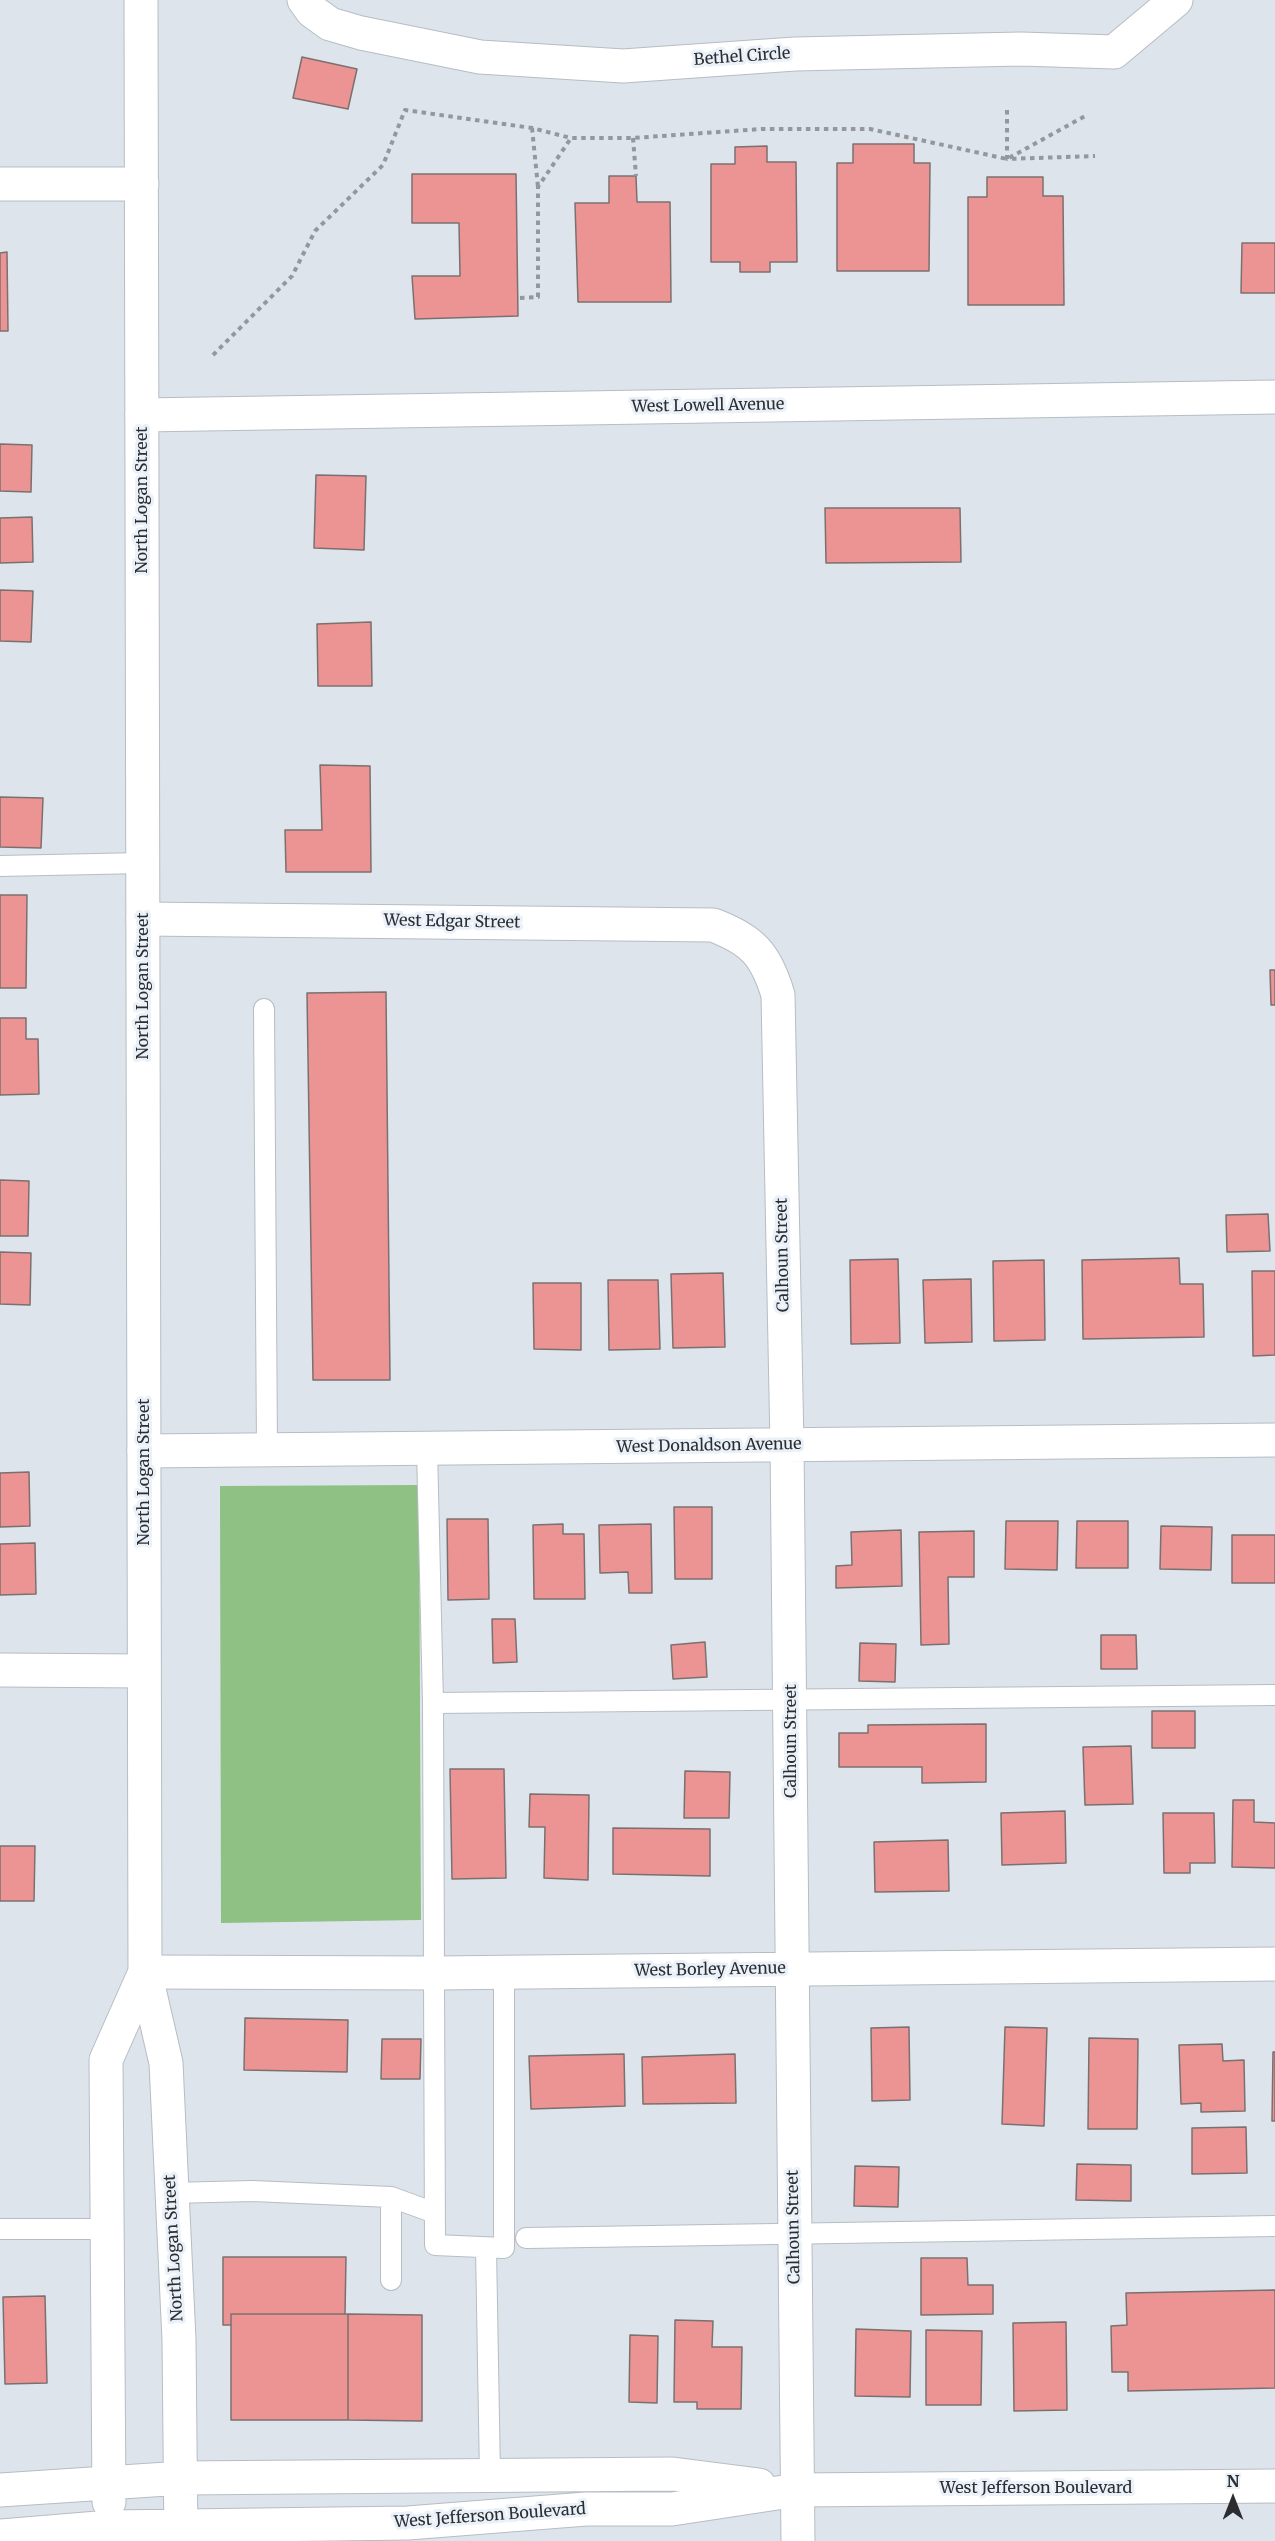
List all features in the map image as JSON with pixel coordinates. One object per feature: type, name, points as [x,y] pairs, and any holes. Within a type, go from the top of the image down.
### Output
[{"type":"street","name":"North Logan Street","points":[[141,0],[145,1972],[166,2063],[179,2340],[181,2533]]},
{"type":"street","name":"Bethel Circle","points":[[304,0],[312,11],[330,24],[372,36],[480,57],[623,66],[772,55],[1021,50],[1114,52],[1176,0]]},
{"type":"street","points":[[0,184],[141,184]]},
{"type":"street","name":"West Lowell Avenue","points":[[142,416],[1275,397]]},
{"type":"street","name":"West Edgar Street","points":[[143,919],[713,925],[733,932],[755,948]]},
{"type":"street","name":"Calhoun Street","points":[[755,948],[771,972],[778,995],[788,1445],[794,2234],[799,2438],[798,2541]]},
{"type":"street","name":"West Donaldson Avenue","points":[[144,1451],[1275,1440]]},
{"type":"street","points":[[0,1670],[144,1671]]},
{"type":"street","name":"West Borley Avenue","points":[[145,1972],[436,1973],[1275,1964]]},
{"type":"street","name":"North Logan Street","points":[[110,2534],[106,2060],[145,1972]]},
{"type":"street","name":"West Jefferson Boulevard","points":[[0,2490],[109,2481],[182,2478],[674,2474],[797,2490]]},
{"type":"street","name":"West Jefferson Boulevard","points":[[0,2536],[181,2533],[408,2523],[586,2509],[672,2508],[797,2490],[1275,2486]]},
{"type":"lane","points":[[0,866],[143,863]]},
{"type":"lane","points":[[264,1009],[267,1450]]},
{"type":"lane","points":[[427,1448],[436,1973],[435,2245],[504,2248],[504,1972]]},
{"type":"lane","points":[[433,1703],[1275,1695]]},
{"type":"lane","points":[[171,2193],[253,2192],[391,2197],[435,2213]]},
{"type":"lane","points":[[391,2197],[391,2280]]},
{"type":"lane","points":[[526,2238],[1275,2226]]},
{"type":"lane","points":[[0,2229],[108,2229]]},
{"type":"lane","points":[[486,2248],[490,2476]]},
{"type":"path","points":[[213,355],[292,276],[315,231],[383,165],[405,110],[532,128],[572,138],[633,138],[761,129],[870,129],[1007,159],[1095,156]]},
{"type":"path","points":[[1007,110],[1007,159]]},
{"type":"path","points":[[1007,159],[1087,115]]},
{"type":"path","points":[[520,298],[538,297],[538,187],[532,128]]},
{"type":"path","points":[[538,187],[572,138]]},
{"type":"path","points":[[633,138],[636,176]]},
{"type":"green space","points":[[419,1485],[421,1920],[221,1923],[220,1486]]},
{"type":"building","points":[[302,57],[357,69],[348,109],[293,98]]},
{"type":"building","points":[[853,144],[914,144],[914,163],[930,163],[929,271],[837,271],[837,163],[853,163]]},
{"type":"building","points":[[767,146],[767,162],[796,162],[797,262],[770,262],[770,272],[740,272],[740,262],[711,262],[711,164],[735,164],[735,147]]},
{"type":"building","points":[[412,174],[516,174],[518,316],[415,319],[412,276],[460,276],[459,223],[412,223]]},
{"type":"building","points":[[609,176],[636,176],[637,202],[670,202],[671,302],[578,302],[575,203],[609,203]]},
{"type":"building","points":[[987,177],[1043,177],[1043,196],[1063,196],[1064,305],[968,305],[968,197],[987,197]]},
{"type":"building","points":[[1242,243],[1275,243],[1275,293],[1241,293]]},
{"type":"building","points":[[7,252],[8,331],[0,331],[0,253]]},
{"type":"building","points":[[0,444],[32,445],[31,492],[0,491]]},
{"type":"building","points":[[316,475],[366,476],[364,550],[314,548]]},
{"type":"building","points":[[825,508],[960,508],[961,562],[826,563]]},
{"type":"building","points":[[32,517],[33,562],[0,563],[0,518]]},
{"type":"building","points":[[0,590],[33,591],[31,642],[0,641]]},
{"type":"building","points":[[371,622],[372,686],[318,686],[317,624]]},
{"type":"building","points":[[320,765],[370,766],[371,872],[286,872],[285,830],[322,830]]},
{"type":"building","points":[[0,797],[43,798],[41,848],[0,847]]},
{"type":"building","points":[[0,895],[27,895],[26,988],[0,988]]},
{"type":"building","points":[[1270,970],[1275,970],[1275,1005],[1271,1005]]},
{"type":"building","points":[[386,992],[390,1380],[313,1380],[307,993]]},
{"type":"building","points":[[0,1018],[26,1018],[26,1039],[38,1039],[39,1094],[0,1095]]},
{"type":"building","points":[[0,1180],[29,1181],[28,1236],[0,1236]]},
{"type":"building","points":[[1268,1214],[1270,1251],[1227,1252],[1226,1215]]},
{"type":"building","points":[[0,1252],[31,1253],[30,1305],[0,1304]]},
{"type":"building","points":[[1179,1258],[1180,1284],[1203,1284],[1204,1337],[1083,1339],[1082,1260]]},
{"type":"building","points":[[898,1259],[900,1343],[851,1344],[850,1260]]},
{"type":"building","points":[[1044,1260],[1045,1340],[994,1341],[993,1261]]},
{"type":"building","points":[[1252,1271],[1275,1271],[1275,1355],[1253,1356]]},
{"type":"building","points":[[723,1273],[725,1347],[673,1348],[671,1274]]},
{"type":"building","points":[[971,1279],[972,1342],[925,1343],[923,1280]]},
{"type":"building","points":[[608,1280],[658,1280],[660,1349],[609,1350]]},
{"type":"building","points":[[533,1283],[581,1283],[581,1350],[534,1349]]},
{"type":"building","points":[[29,1472],[30,1526],[0,1527],[0,1473]]},
{"type":"building","points":[[674,1507],[712,1507],[712,1579],[675,1579]]},
{"type":"building","points":[[447,1519],[488,1519],[489,1599],[448,1600]]},
{"type":"building","points":[[1006,1521],[1058,1521],[1057,1570],[1005,1569]]},
{"type":"building","points":[[1077,1521],[1128,1521],[1128,1568],[1076,1568]]},
{"type":"building","points":[[563,1524],[563,1534],[584,1534],[585,1599],[534,1599],[533,1525]]},
{"type":"building","points":[[651,1524],[652,1593],[629,1593],[628,1572],[600,1573],[599,1525]]},
{"type":"building","points":[[1161,1526],[1212,1527],[1211,1570],[1160,1569]]},
{"type":"building","points":[[901,1530],[902,1586],[836,1588],[836,1566],[852,1565],[851,1532]]},
{"type":"building","points":[[974,1531],[974,1577],[948,1577],[949,1644],[921,1645],[919,1532]]},
{"type":"building","points":[[1232,1535],[1275,1535],[1275,1583],[1232,1583]]},
{"type":"building","points":[[35,1543],[36,1594],[0,1595],[0,1544]]},
{"type":"building","points":[[492,1619],[515,1619],[517,1662],[493,1663]]},
{"type":"building","points":[[1101,1635],[1136,1635],[1137,1669],[1101,1669]]},
{"type":"building","points":[[705,1642],[707,1677],[673,1679],[671,1645]]},
{"type":"building","points":[[860,1643],[896,1644],[895,1682],[859,1681]]},
{"type":"building","points":[[1152,1711],[1195,1711],[1195,1748],[1152,1748]]},
{"type":"building","points":[[986,1724],[986,1782],[922,1783],[922,1767],[839,1767],[839,1733],[868,1733],[868,1725]]},
{"type":"building","points":[[1131,1746],[1133,1804],[1085,1805],[1083,1747]]},
{"type":"building","points":[[450,1769],[504,1769],[506,1878],[452,1879]]},
{"type":"building","points":[[685,1771],[730,1772],[729,1818],[684,1818]]},
{"type":"building","points":[[530,1794],[589,1795],[588,1880],[544,1878],[545,1827],[529,1827]]},
{"type":"building","points":[[1233,1800],[1254,1800],[1254,1822],[1275,1823],[1275,1868],[1232,1867]]},
{"type":"building","points":[[1065,1811],[1066,1863],[1002,1865],[1001,1813]]},
{"type":"building","points":[[1163,1813],[1214,1813],[1215,1863],[1190,1863],[1190,1873],[1164,1873]]},
{"type":"building","points":[[613,1828],[710,1829],[710,1876],[613,1874]]},
{"type":"building","points":[[948,1840],[949,1891],[875,1892],[874,1842]]},
{"type":"building","points":[[0,1846],[35,1846],[34,1901],[0,1901]]},
{"type":"building","points":[[245,2018],[348,2020],[347,2072],[244,2070]]},
{"type":"building","points":[[909,2027],[910,2100],[872,2101],[871,2028]]},
{"type":"building","points":[[1005,2027],[1047,2028],[1044,2126],[1002,2124]]},
{"type":"building","points":[[1089,2038],[1138,2039],[1137,2129],[1088,2129]]},
{"type":"building","points":[[382,2039],[421,2039],[420,2079],[381,2079]]},
{"type":"building","points":[[1222,2044],[1223,2061],[1244,2060],[1245,2111],[1201,2112],[1201,2103],[1181,2104],[1179,2045]]},
{"type":"building","points":[[1273,2052],[1275,2052],[1275,2121],[1272,2121]]},
{"type":"building","points":[[624,2054],[625,2106],[531,2109],[529,2056]]},
{"type":"building","points":[[735,2054],[736,2103],[643,2104],[642,2057]]},
{"type":"building","points":[[1246,2127],[1247,2173],[1192,2174],[1192,2128]]},
{"type":"building","points":[[1077,2164],[1131,2165],[1131,2201],[1076,2200]]},
{"type":"building","points":[[855,2166],[899,2167],[898,2207],[854,2206]]},
{"type":"building","points":[[223,2257],[346,2257],[345,2314],[231,2314],[231,2325],[223,2325]]},
{"type":"building","points":[[921,2258],[967,2258],[968,2285],[993,2285],[993,2314],[921,2315]]},
{"type":"building","points":[[1275,2290],[1275,2388],[1128,2391],[1128,2372],[1112,2372],[1111,2326],[1127,2325],[1126,2293]]},
{"type":"building","points":[[45,2296],[47,2383],[5,2384],[3,2297]]},
{"type":"building","points":[[231,2314],[348,2314],[348,2420],[231,2420]]},
{"type":"building","points":[[348,2314],[422,2315],[422,2421],[348,2420]]},
{"type":"building","points":[[675,2320],[713,2321],[712,2347],[742,2347],[741,2409],[697,2409],[697,2402],[674,2402]]},
{"type":"building","points":[[1066,2322],[1067,2410],[1014,2411],[1013,2323]]},
{"type":"building","points":[[856,2329],[911,2331],[910,2397],[855,2396]]},
{"type":"building","points":[[926,2330],[982,2331],[981,2405],[926,2405]]},
{"type":"building","points":[[630,2335],[658,2336],[657,2403],[629,2402]]}]
